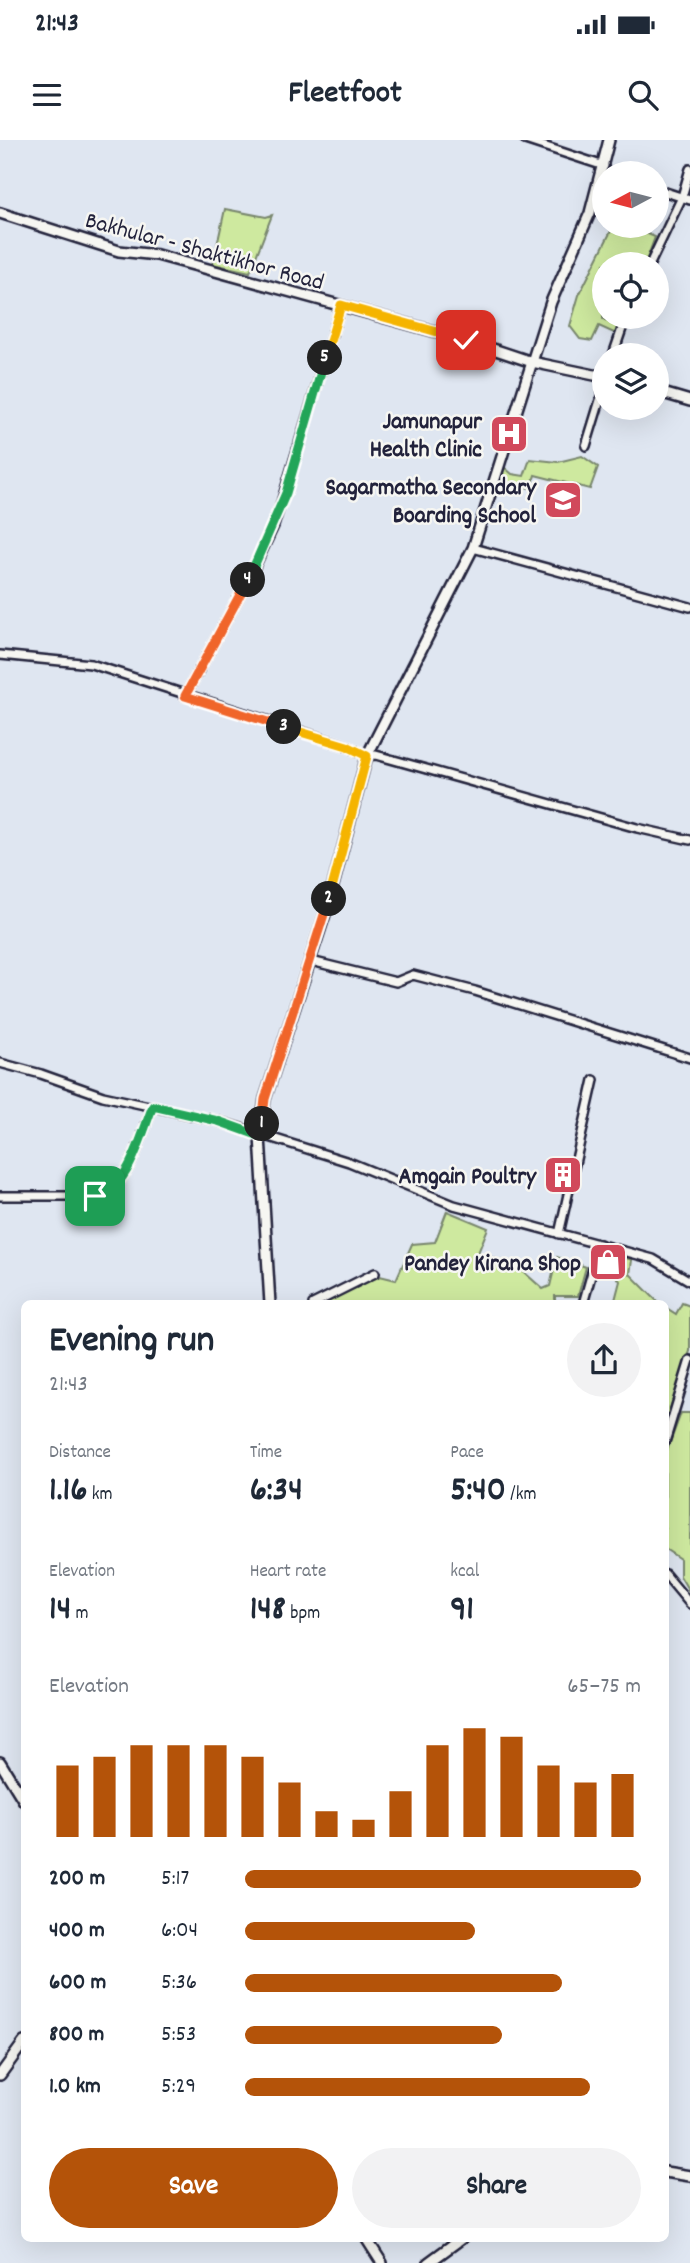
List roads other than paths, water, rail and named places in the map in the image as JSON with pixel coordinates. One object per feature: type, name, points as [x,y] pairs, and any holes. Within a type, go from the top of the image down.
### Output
[{"type":"street","points":[[525,140],[592,167]]},
{"type":"street","points":[[605,161],[609,140]]},
{"type":"street","points":[[657,252],[686,199],[690,169]]},
{"type":"street","points":[[669,193],[686,199]]},
{"type":"street","points":[[270,1300],[260,1136],[265,1099],[311,961],[367,756],[473,548],[551,302],[592,207]]},
{"type":"street","name":"Bakhular - Shaktikhor Road","points":[[0,213],[119,251],[157,255],[341,305],[532,362],[592,374]]},
{"type":"street","points":[[185,696],[253,571],[274,526],[341,305]]},
{"type":"street","points":[[669,395],[690,401]]},
{"type":"street","points":[[586,446],[594,420]]},
{"type":"street","points":[[473,548],[690,607]]},
{"type":"street","points":[[0,655],[92,664],[347,746],[367,756],[376,755],[637,828],[690,840]]},
{"type":"street","points":[[311,961],[396,982],[413,975],[690,1058]]},
{"type":"street","points":[[0,1063],[103,1096],[218,1121],[349,1162],[454,1205],[653,1259],[690,1281]]},
{"type":"street","points":[[559,1234],[594,1080]]},
{"type":"street","points":[[0,1196],[95,1196],[110,1191],[122,1178],[153,1106]]},
{"type":"street","points":[[584,1300],[600,1244]]},
{"type":"street","points":[[321,1300],[375,1273]]},
{"type":"street","points":[[669,1429],[690,1360]]},
{"type":"street","points":[[669,1579],[690,1604]]},
{"type":"street","points":[[0,1762],[3,1774],[21,1797]]},
{"type":"street","points":[[0,2075],[21,2046]]},
{"type":"street","points":[[669,2173],[690,2176]]},
{"type":"street","points":[[369,2242],[382,2263]]},
{"type":"street","points":[[428,2263],[458,2242]]},
{"type":"place","name":"Jamunapur Health Clinic","points":[[509,434]]},
{"type":"place","name":"Sagarmatha Secondary Boarding School","points":[[563,500]]},
{"type":"place","name":"Amgain Poultry","points":[[563,1175]]},
{"type":"place","name":"Pandey Kirana Shop","points":[[608,1262]]}]
